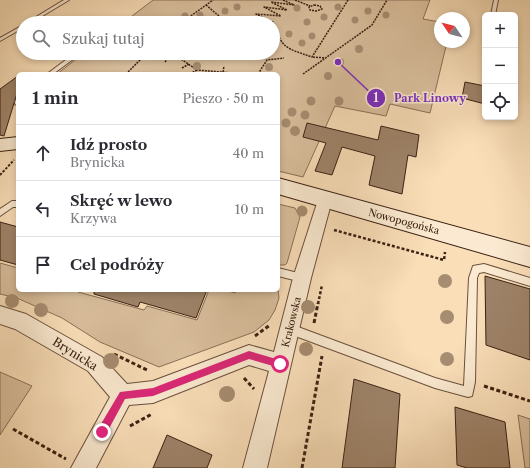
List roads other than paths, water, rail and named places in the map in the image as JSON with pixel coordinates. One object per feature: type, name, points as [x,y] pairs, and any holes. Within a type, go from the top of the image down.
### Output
[{"type":"street","points":[[0,146],[16,143]]},
{"type":"street","name":"Nowopogońska","points":[[280,187],[530,257]]},
{"type":"street","name":"Krakowska","points":[[255,468],[280,364],[281,324],[302,278],[325,200]]},
{"type":"street","name":"Brynicka","points":[[0,315],[19,320],[95,364],[123,395]]},
{"type":"street","points":[[76,464],[123,395],[153,392],[249,355],[280,364]]},
{"type":"lane","points":[[40,16],[66,0]]},
{"type":"lane","points":[[494,12],[496,0]]},
{"type":"lane","points":[[0,40],[16,30]]},
{"type":"lane","points":[[53,72],[69,60]]},
{"type":"lane","points":[[0,213],[12,204],[16,204]]},
{"type":"lane","points":[[281,324],[435,383],[468,392],[470,382],[473,278],[476,269],[484,268],[530,282]]},
{"type":"lane","points":[[280,272],[302,278]]},
{"type":"place","name":"Park Linowy","points":[[338,62]]}]
